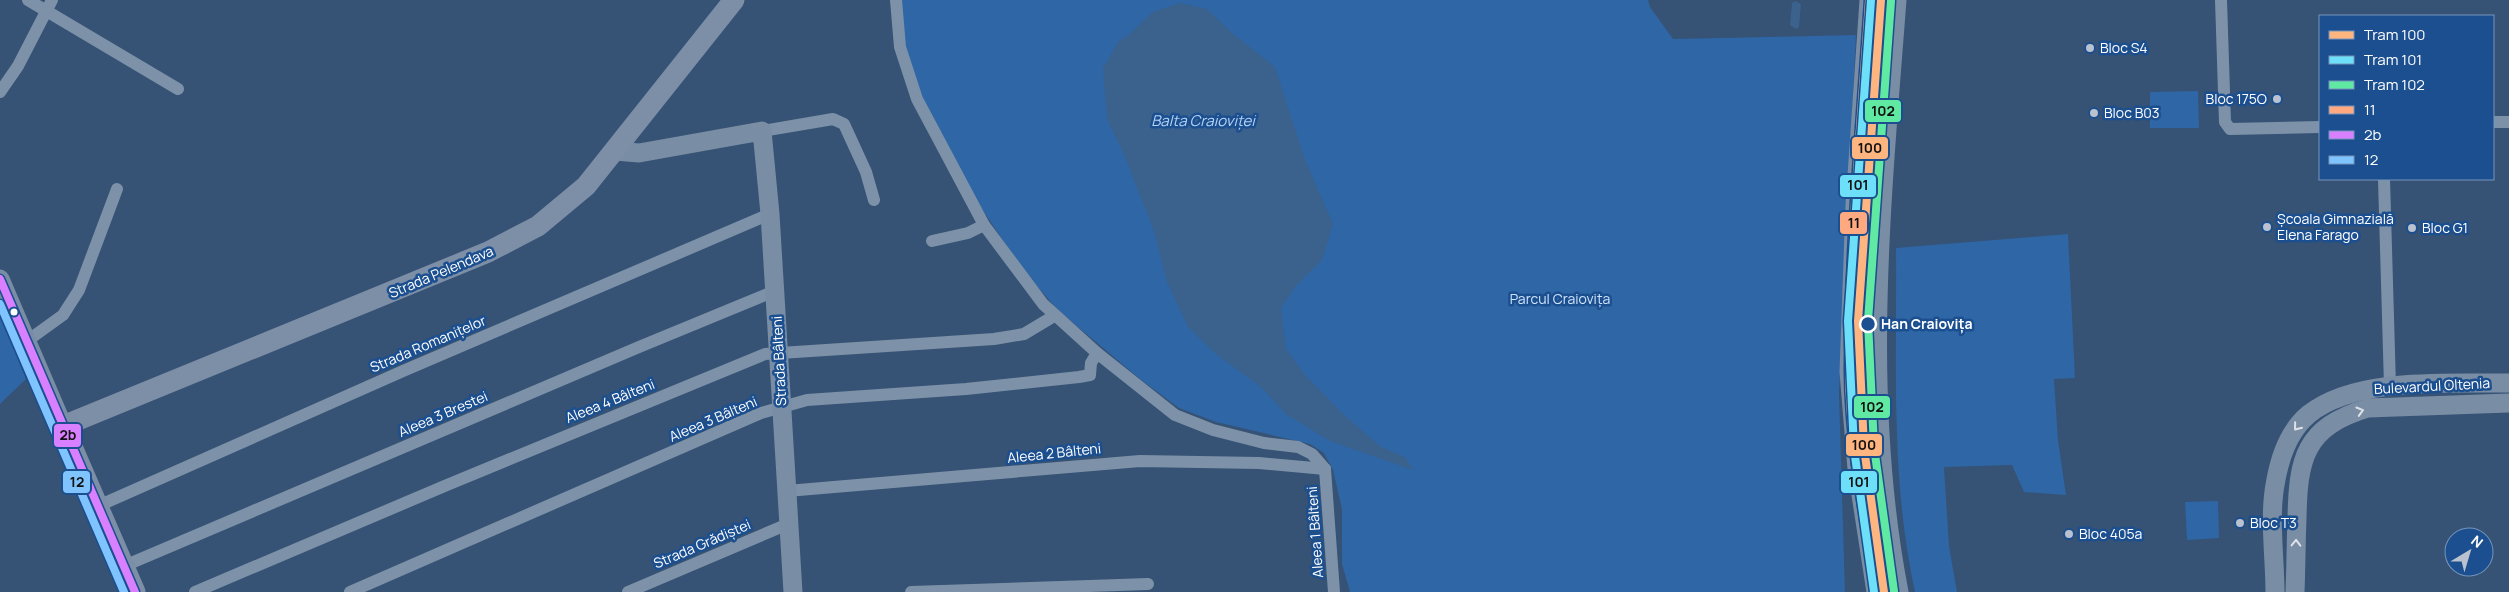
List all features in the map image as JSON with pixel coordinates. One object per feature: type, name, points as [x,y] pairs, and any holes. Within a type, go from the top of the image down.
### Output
[{"type":"main road","name":"Strada Pelendava","points":[[63,426],[488,252],[538,226],[586,186],[734,0]]},
{"type":"main road","points":[[63,426],[135,592]]},
{"type":"street","points":[[28,0],[50,5],[178,89]]},
{"type":"street","points":[[896,0],[900,47],[917,99],[984,225],[1026,283],[1054,316],[1175,416],[1213,430],[1264,442],[1298,447],[1312,454],[1325,469]]},
{"type":"street","points":[[1869,0],[1856,206],[1850,372],[1857,469],[1876,592]]},
{"type":"street","points":[[1896,0],[1883,190],[1878,314],[1880,454],[1899,592]]},
{"type":"street","points":[[2221,0],[2225,122],[2230,129],[2319,126]]},
{"type":"street","points":[[0,92],[18,66],[50,5]]},
{"type":"street","points":[[615,151],[639,153],[834,119],[844,124],[866,172],[874,200]]},
{"type":"street","points":[[2494,122],[2509,122]]},
{"type":"street","name":"Strada Bâlteni","points":[[762,131],[770,214],[793,592]]},
{"type":"street","points":[[2384,180],[2390,386]]},
{"type":"street","points":[[27,341],[62,315],[79,290],[117,189]]},
{"type":"street","name":"Strada Romanițelor","points":[[98,506],[394,375],[770,214]]},
{"type":"street","points":[[932,241],[968,233],[984,225]]},
{"type":"street","points":[[0,279],[63,426]]},
{"type":"street","name":"Aleea 3 Brestei","points":[[124,566],[639,346],[775,291]]},
{"type":"street","name":"Aleea 4 Bâlteni","points":[[194,592],[764,354],[994,339],[1024,334],[1054,316]]},
{"type":"street","name":"Aleea 3 Bâlteni","points":[[350,592],[761,413],[807,400],[966,388],[1079,376],[1090,374],[1090,363],[1097,353]]},
{"type":"street","name":"Bulevardul Oltenia","points":[[2275,592],[2274,487],[2278,468],[2293,432],[2308,415],[2327,403],[2365,389],[2390,386],[2509,383]]},
{"type":"street","name":"Bulevardul Oltenia","points":[[2295,592],[2298,482],[2306,453],[2314,440],[2335,421],[2368,408],[2385,406],[2509,402]]},
{"type":"street","points":[[2327,403],[2335,421]]},
{"type":"street","name":"Aleea 2 Bâlteni","points":[[786,491],[1140,461],[1259,463],[1325,469]]},
{"type":"street","name":"Aleea 1 Bâlteni","points":[[1325,469],[1334,592]]},
{"type":"street","name":"Strada Grădiștei","points":[[628,592],[788,524]]},
{"type":"street","points":[[910,592],[1072,590],[1148,584]]},
{"type":"green space","name":"Parcul Craiovița","points":[[901,0],[1648,0],[1650,7],[1673,39],[1856,35],[1839,393],[1845,592],[1350,592],[1342,564],[1342,509],[1333,470],[1324,453],[1310,444],[1216,422],[1179,408],[1140,379],[1059,311],[1024,272],[968,188],[922,96],[905,46]]},
{"type":"green space","points":[[2198,91],[2199,128],[2150,128],[2150,92]]},
{"type":"green space","points":[[2068,234],[2075,378],[2054,379],[2058,440],[2066,495],[2024,492],[2012,465],[1944,467],[1949,546],[1957,592],[1915,592],[1907,549],[1898,463],[1896,420],[1896,248]]},
{"type":"green space","points":[[0,316],[26,379],[0,404]]},
{"type":"green space","points":[[2218,501],[2219,538],[2187,540],[2185,502]]},
{"type":"water","points":[[1795,1],[1801,4],[1799,27],[1796,29],[1790,25],[1792,3]]},
{"type":"water","name":"Balta Craioviței","points":[[1180,3],[1207,9],[1232,33],[1275,67],[1305,160],[1333,224],[1322,260],[1295,287],[1281,308],[1286,349],[1306,376],[1344,415],[1381,447],[1405,457],[1413,470],[1330,441],[1287,415],[1261,387],[1217,355],[1188,327],[1167,282],[1154,231],[1123,152],[1107,119],[1103,68],[1119,41],[1130,34],[1153,12]]},
{"type":"tram line","name":"101","points":[[1871,0],[1848,321],[1854,449],[1874,592]]},
{"type":"tram line","name":"100","points":[[1881,0],[1858,321],[1864,448],[1884,592]]},
{"type":"tram line","name":"102","points":[[1891,1],[1868,321],[1874,447],[1894,591]]},
{"type":"transit line","name":"11","points":[[1869,0],[1853,231],[1849,370],[1855,453],[1876,592]]},
{"type":"transit line","name":"2b","points":[[0,279],[135,592]]},
{"type":"transit line","name":"12","points":[[0,304],[124,592]]},
{"type":"place","name":"Bloc S4","points":[[2090,48]]},
{"type":"place","name":"Bloc 175O","points":[[2277,99]]},
{"type":"place","name":"Bloc B03","points":[[2094,113]]},
{"type":"place","name":"Școala Gimnazială Elena Farago","points":[[2267,227]]},
{"type":"place","name":"Bloc G1","points":[[2412,228]]},
{"type":"place","name":"Han Craiovița","points":[[1868,324]]},
{"type":"place","name":"Bloc T3","points":[[2240,523]]},
{"type":"place","name":"Bloc 405a","points":[[2069,534]]}]
